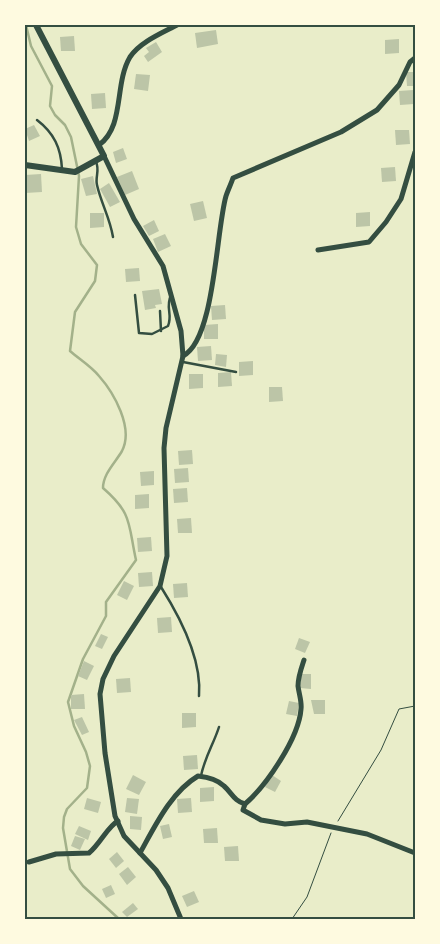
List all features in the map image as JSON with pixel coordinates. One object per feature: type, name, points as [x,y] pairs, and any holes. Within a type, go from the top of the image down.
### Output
[{"type":"street","points":[[36,25],[99,146],[134,219],[157,254],[168,278],[181,331],[183,359],[166,428],[164,448],[167,556],[160,586],[114,656],[100,694],[104,753],[118,821],[124,836],[156,870],[168,888],[181,919]]},
{"type":"street","points":[[99,146],[106,140],[114,121],[118,90],[130,58],[138,48],[177,25]]},
{"type":"street","points":[[183,359],[192,352],[211,293],[226,196],[233,178],[341,132],[377,110],[399,85],[410,62],[415,58]]},
{"type":"street","points":[[318,250],[369,242],[386,222],[401,199],[415,152]]},
{"type":"street","points":[[25,165],[75,172],[84,169],[104,156]]},
{"type":"street","points":[[304,660],[298,684],[301,707],[298,726],[282,755],[255,796],[245,804],[244,810],[261,820],[285,824],[307,822],[368,834],[415,853]]},
{"type":"street","points":[[140,853],[159,820],[181,789],[198,776],[210,778],[223,785],[238,802],[245,804]]},
{"type":"street","points":[[29,862],[56,854],[89,854],[104,839],[110,826],[118,821]]},
{"type":"lane","points":[[37,120],[46,127],[58,145],[62,155],[62,170]]},
{"type":"lane","points":[[96,160],[98,166],[97,184],[109,216],[113,237]]},
{"type":"lane","points":[[135,295],[139,334],[161,331],[168,326],[171,318],[167,305],[171,294]]},
{"type":"lane","points":[[160,311],[161,331]]},
{"type":"lane","points":[[183,359],[236,372]]},
{"type":"lane","points":[[160,586],[180,620],[193,654],[200,686],[199,696]]},
{"type":"lane","points":[[201,776],[219,727]]},
{"type":"path","points":[[292,919],[307,898],[334,827],[381,750],[399,709],[415,706]]},
{"type":"building","points":[[216,30],[218,44],[197,48],[195,33]]},
{"type":"building","points":[[74,36],[75,51],[61,51],[60,37]]},
{"type":"building","points":[[399,39],[399,53],[385,54],[385,40]]},
{"type":"building","points":[[156,42],[162,52],[148,62],[144,56],[149,52],[146,48]]},
{"type":"building","points":[[406,72],[415,72],[415,86],[407,86]]},
{"type":"building","points":[[136,74],[150,75],[148,91],[134,89]]},
{"type":"building","points":[[413,90],[414,104],[400,105],[399,91]]},
{"type":"building","points":[[105,93],[106,108],[92,109],[91,94]]},
{"type":"building","points":[[34,125],[40,136],[29,141],[25,129]]},
{"type":"building","points":[[395,130],[409,130],[410,144],[396,145]]},
{"type":"building","points":[[123,148],[127,159],[116,163],[113,152]]},
{"type":"building","points":[[395,167],[396,181],[382,182],[381,168]]},
{"type":"building","points":[[132,171],[139,189],[125,195],[117,177]]},
{"type":"building","points":[[41,174],[42,192],[25,193],[25,175]]},
{"type":"building","points":[[93,176],[97,194],[86,196],[81,179]]},
{"type":"building","points":[[109,183],[120,202],[110,207],[100,189]]},
{"type":"building","points":[[203,201],[207,218],[194,221],[190,204]]},
{"type":"building","points":[[370,212],[370,226],[356,227],[356,213]]},
{"type":"building","points":[[90,213],[104,213],[104,227],[90,228]]},
{"type":"building","points":[[154,220],[159,231],[149,236],[143,226]]},
{"type":"building","points":[[165,234],[171,246],[158,252],[153,239]]},
{"type":"building","points":[[139,268],[140,281],[126,282],[125,269]]},
{"type":"building","points":[[159,289],[162,304],[155,305],[156,308],[145,310],[142,291]]},
{"type":"building","points":[[225,305],[226,319],[212,320],[211,306]]},
{"type":"building","points":[[218,324],[218,339],[204,339],[204,325]]},
{"type":"building","points":[[211,346],[212,360],[198,361],[197,347]]},
{"type":"building","points":[[216,354],[227,355],[226,367],[215,365]]},
{"type":"building","points":[[253,361],[253,375],[239,376],[239,362]]},
{"type":"building","points":[[231,372],[232,386],[218,387],[218,373]]},
{"type":"building","points":[[189,374],[203,374],[203,388],[189,389]]},
{"type":"building","points":[[269,387],[282,387],[283,401],[269,402]]},
{"type":"building","points":[[192,450],[193,464],[179,465],[178,451]]},
{"type":"building","points":[[188,468],[189,482],[175,483],[174,469]]},
{"type":"building","points":[[154,471],[154,485],[141,486],[140,472]]},
{"type":"building","points":[[187,488],[188,502],[174,503],[173,489]]},
{"type":"building","points":[[149,494],[149,508],[135,509],[135,495]]},
{"type":"building","points":[[191,518],[192,533],[178,533],[177,519]]},
{"type":"building","points":[[151,537],[152,551],[138,552],[137,538]]},
{"type":"building","points":[[152,572],[153,586],[139,587],[138,573]]},
{"type":"building","points":[[124,581],[134,586],[127,600],[117,595]]},
{"type":"building","points":[[187,583],[188,597],[174,598],[173,584]]},
{"type":"building","points":[[171,617],[172,632],[158,633],[157,618]]},
{"type":"building","points":[[101,634],[108,637],[102,649],[95,646]]},
{"type":"building","points":[[299,638],[310,642],[305,653],[295,649]]},
{"type":"building","points":[[84,661],[94,666],[87,680],[78,676]]},
{"type":"building","points":[[301,674],[311,674],[311,689],[300,688]]},
{"type":"building","points":[[130,678],[131,692],[117,693],[116,679]]},
{"type":"building","points":[[84,694],[85,709],[71,709],[71,695]]},
{"type":"building","points":[[311,700],[325,700],[325,714],[314,714]]},
{"type":"building","points":[[289,701],[299,703],[297,716],[286,714]]},
{"type":"building","points":[[182,713],[196,713],[196,727],[182,728]]},
{"type":"building","points":[[82,717],[89,732],[82,735],[74,720]]},
{"type":"building","points":[[197,755],[198,769],[184,770],[183,756]]},
{"type":"building","points":[[133,775],[146,782],[139,795],[126,789]]},
{"type":"building","points":[[272,775],[281,781],[275,792],[265,787]]},
{"type":"building","points":[[214,787],[214,801],[200,802],[200,788]]},
{"type":"building","points":[[87,798],[101,802],[98,813],[84,809]]},
{"type":"building","points":[[127,798],[139,799],[137,814],[125,812]]},
{"type":"building","points":[[191,798],[192,812],[178,813],[177,799]]},
{"type":"building","points":[[130,816],[142,817],[141,830],[130,829]]},
{"type":"building","points":[[169,824],[172,837],[163,839],[160,826]]},
{"type":"building","points":[[79,826],[91,831],[88,840],[75,834]]},
{"type":"building","points":[[217,828],[218,843],[204,843],[203,829]]},
{"type":"building","points":[[75,836],[85,839],[80,850],[71,846]]},
{"type":"building","points":[[238,846],[239,861],[225,861],[224,847]]},
{"type":"building","points":[[117,852],[124,861],[116,868],[109,859]]},
{"type":"building","points":[[128,867],[136,877],[127,885],[119,874]]},
{"type":"building","points":[[111,885],[115,894],[106,898],[102,889]]},
{"type":"building","points":[[194,891],[199,902],[187,907],[182,896]]},
{"type":"building","points":[[133,903],[138,909],[127,917],[122,912]]},
{"type":"waterway","points":[[26,25],[31,46],[52,86],[50,106],[55,115],[65,125],[71,137],[79,176],[76,227],[81,244],[97,265],[95,281],[75,312],[70,351],[92,369],[105,383],[121,411],[126,432],[122,451],[107,473],[103,488],[113,497],[125,513],[136,560],[106,602],[106,616],[83,659],[68,702],[74,726],[90,766],[87,788],[67,809],[63,828],[70,869],[83,886],[119,919]]}]
